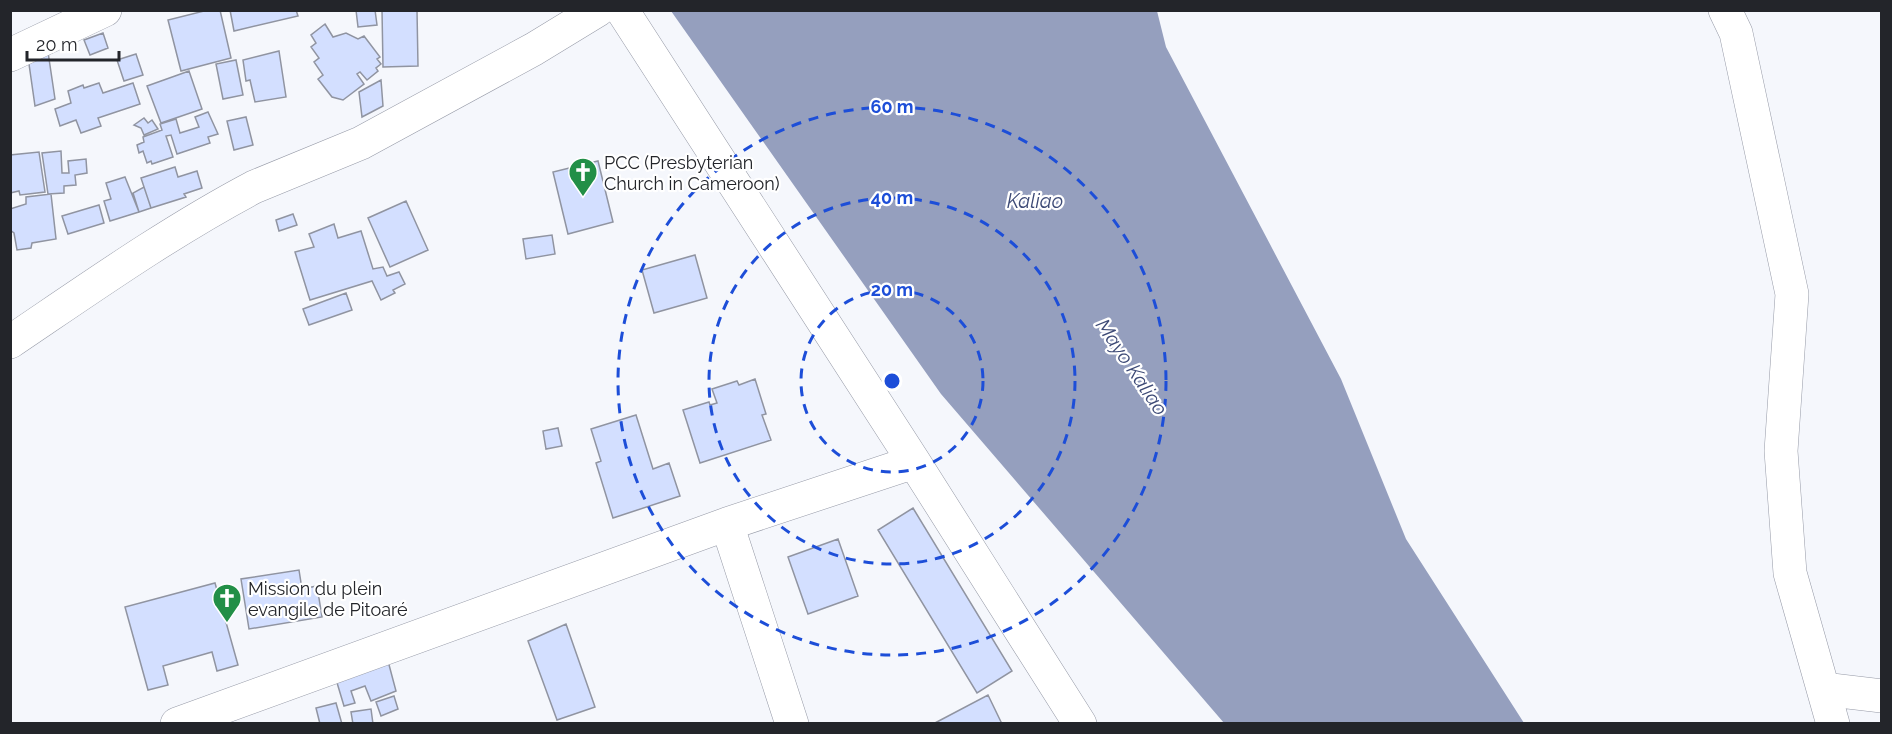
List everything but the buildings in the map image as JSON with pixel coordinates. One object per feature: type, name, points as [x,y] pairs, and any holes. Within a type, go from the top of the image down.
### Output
[{"type":"street","points":[[10,55],[105,10]]},
{"type":"street","points":[[10,342],[152,247],[237,195],[361,143],[534,49],[598,10]]},
{"type":"street","points":[[622,10],[1080,723]]},
{"type":"street","points":[[1725,10],[1736,33],[1792,294],[1781,451],[1790,573],[1833,723]]},
{"type":"street","points":[[177,723],[727,524],[914,462]]},
{"type":"street","points":[[727,524],[792,723]]},
{"type":"street","points":[[1823,689],[1881,696]]},
{"type":"water","name":"Kaliao","points":[[671,11],[1157,11],[1166,47],[1341,379],[1406,539],[1524,723],[1224,723],[941,394]]},
{"type":"place","name":"PCC (Presbyterian Church in Cameroon)","points":[[583,198]]},
{"type":"place","name":"Mission du plein evangile de Pitoaré","points":[[227,624]]},
{"type":"water label","name":"Mayo Kaliao","points":[[1132,367]]}]
